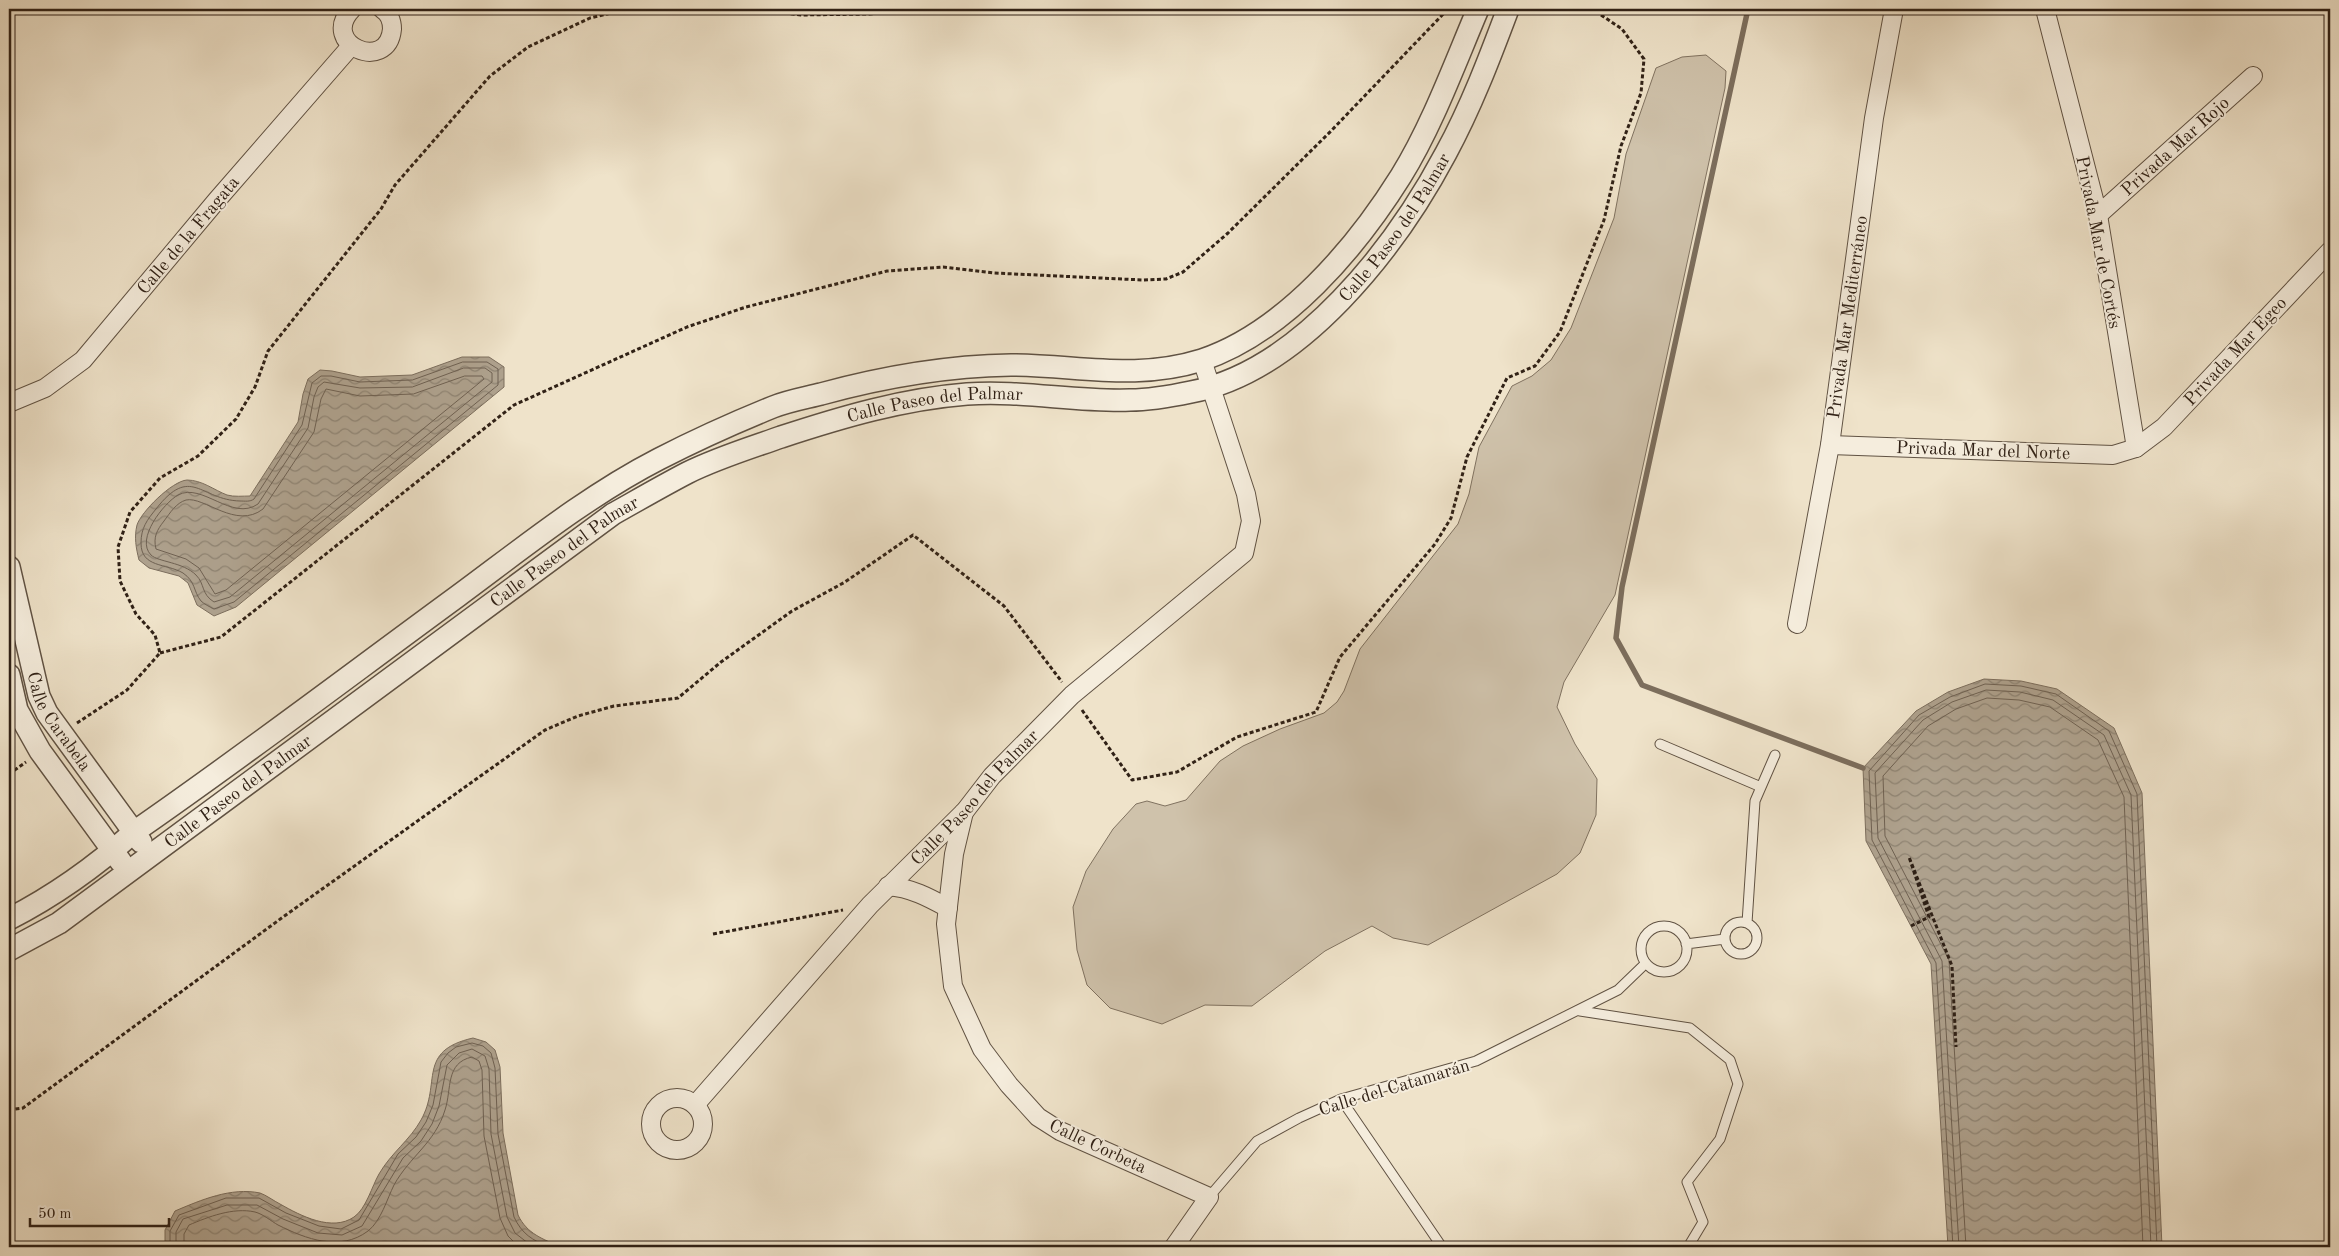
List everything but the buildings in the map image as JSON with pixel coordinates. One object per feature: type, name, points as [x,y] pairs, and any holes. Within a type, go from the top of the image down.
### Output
[{"type":"street","points":[[352,9],[344,21],[344,34],[351,46],[362,52],[374,52],[384,46],[391,36],[392,23],[386,10]]},
{"type":"street","name":"Calle Paseo del Palmar","points":[[9,919],[63,887],[113,851],[134,832],[602,493],[658,460],[776,406],[847,387],[907,375],[964,367],[1014,365],[1099,372],[1141,372],[1202,360],[1250,337],[1278,318],[1312,289],[1343,254],[1402,174],[1456,62],[1478,9]]},
{"type":"street","name":"Calle Paseo del Palmar","points":[[9,950],[59,923],[613,514],[688,472],[740,451],[853,414],[914,402],[985,394],[1132,400],[1192,392],[1234,379],[1289,347],[1325,318],[1379,255],[1423,193],[1462,122],[1508,9]]},
{"type":"street","name":"Privada Mar Mediterráneo","points":[[1797,624],[1830,445],[1874,118],[1894,9]]},
{"type":"street","name":"Privada Mar de Cortés","points":[[2048,10],[2098,215],[2136,448]]},
{"type":"street","name":"Calle de la Fragata","points":[[9,404],[45,388],[83,360],[223,192],[351,46]]},
{"type":"street","name":"Privada Mar Rojo","points":[[2098,215],[2252,76]]},
{"type":"street","name":"Privada Mar Egeo","points":[[2136,448],[2164,427],[2330,251]]},
{"type":"street","name":"Calle Paseo del Palmar","points":[[695,1105],[870,905],[965,811],[992,776],[1072,695],[1244,553],[1251,521],[1246,494],[1202,360]]},
{"type":"street","name":"Privada Mar del Norte","points":[[1830,445],[2113,454],[2136,448]]},
{"type":"street","name":"Calle Carabela","points":[[9,567],[39,696],[47,713],[150,855]]},
{"type":"street","name":"Calle Carabela","points":[[9,676],[17,710],[40,751],[127,872]]},
{"type":"street","name":"Calle Corbeta","points":[[965,811],[954,854],[946,924],[953,986],[982,1049],[1009,1085],[1038,1117],[1060,1131],[1209,1197]]},
{"type":"street","points":[[888,886],[906,888],[930,897],[948,908]]},
{"type":"street","name":"Calle del Catamarán","points":[[1174,1247],[1209,1197]]},
{"type":"lane","points":[[1660,744],[1761,787]]},
{"type":"lane","points":[[1747,923],[1755,801],[1775,755]]},
{"type":"lane","points":[[1734,923],[1747,923],[1756,931],[1758,938],[1757,944],[1748,953],[1742,954],[1730,950],[1725,939],[1729,927],[1734,923]]},
{"type":"lane","points":[[1668,926],[1680,932],[1686,944],[1687,951],[1682,964],[1670,971],[1657,971],[1646,963],[1641,950],[1648,932],[1654,928],[1668,926]]},
{"type":"lane","points":[[1686,944],[1725,939]]},
{"type":"lane","name":"Calle del Catamarán","points":[[1209,1197],[1257,1141],[1299,1118],[1341,1099],[1476,1062],[1618,990],[1646,963]]},
{"type":"lane","points":[[1579,1011],[1690,1028],[1730,1060],[1738,1084],[1720,1139],[1687,1182],[1703,1222],[1688,1247]]},
{"type":"lane","points":[[1341,1099],[1442,1247]]},
{"type":"path","points":[[160,653],[155,635],[136,614],[120,580],[118,547],[130,512],[160,478],[198,456],[236,419],[255,387],[268,351],[381,209],[395,185],[490,76],[528,47],[590,18],[628,9]]},
{"type":"path","points":[[752,9],[802,15],[868,14],[926,9]]},
{"type":"path","points":[[62,733],[127,690],[160,653],[221,637],[514,405],[687,327],[746,307],[887,271],[943,267],[994,273],[1143,280],[1166,279],[1184,272],[1228,234],[1331,131],[1448,9]]},
{"type":"path","points":[[9,1110],[23,1108],[283,917],[544,730],[578,716],[614,706],[678,698],[721,662],[792,611],[845,582],[913,535],[1004,606],[1072,695],[1132,780],[1176,772],[1237,737],[1316,712],[1340,657],[1435,544],[1451,518],[1467,457],[1507,378],[1535,366],[1560,332],[1604,220],[1621,146],[1641,93],[1644,59],[1622,29],[1592,9]]},
{"type":"path","points":[[9,774],[40,751]]},
{"type":"path","points":[[1911,926],[1930,917],[1909,856],[1952,966],[1956,1046]]},
{"type":"path","points":[[714,934],[870,905]]},
{"type":"shaded area","points":[[1706,55],[1726,71],[1725,88],[1615,595],[1564,682],[1557,707],[1575,744],[1597,779],[1596,815],[1580,853],[1557,874],[1428,945],[1393,938],[1372,926],[1325,951],[1252,1006],[1205,1005],[1162,1024],[1110,1008],[1087,985],[1077,950],[1073,907],[1086,871],[1113,829],[1136,804],[1147,801],[1165,806],[1186,800],[1220,761],[1243,746],[1280,729],[1324,713],[1337,702],[1344,691],[1360,649],[1458,524],[1469,494],[1479,447],[1512,386],[1532,376],[1551,360],[1571,328],[1614,218],[1626,154],[1656,68],[1682,57]]},
{"type":"water","points":[[462,357],[489,357],[504,367],[504,387],[236,607],[214,616],[197,605],[188,583],[179,576],[149,568],[139,560],[136,542],[137,525],[151,505],[173,486],[187,480],[192,480],[203,483],[227,495],[250,496],[298,422],[308,379],[320,370],[360,377],[412,375]]},
{"type":"water","points":[[1984,679],[2021,681],[2057,689],[2114,728],[2142,793],[2162,1247],[1948,1247],[1931,964],[1866,841],[1863,768],[1916,711],[1948,692]]},
{"type":"water","points":[[473,1038],[486,1042],[495,1050],[500,1067],[503,1133],[518,1215],[531,1231],[561,1247],[165,1247],[165,1230],[175,1211],[227,1193],[260,1193],[297,1213],[326,1223],[336,1223],[354,1217],[362,1209],[384,1166],[421,1120],[427,1106],[437,1060],[444,1051],[455,1044]]},
{"type":"waterway","points":[[1748,9],[1622,587],[1616,638],[1642,685],[1863,768]]}]
